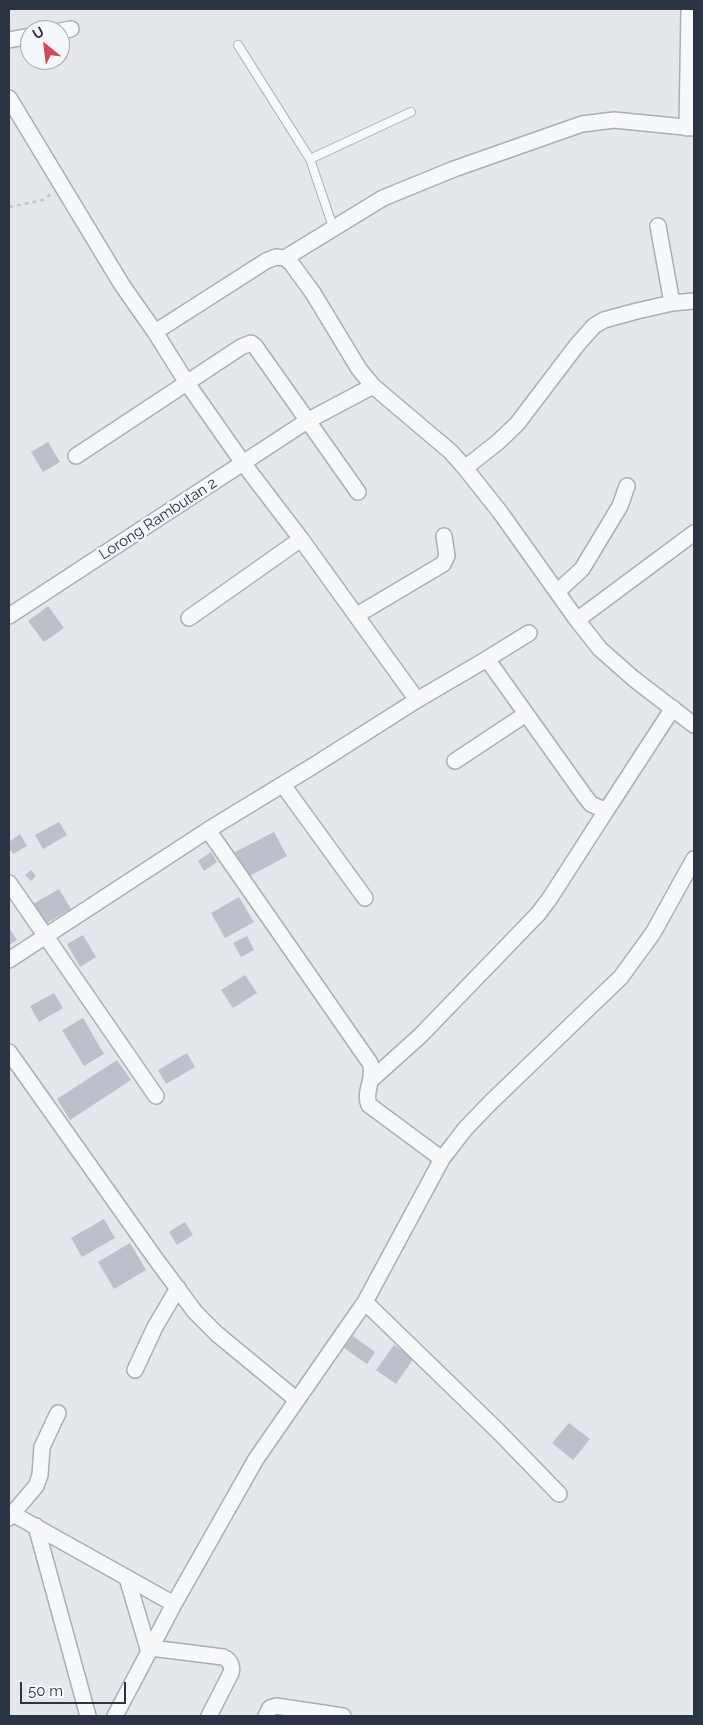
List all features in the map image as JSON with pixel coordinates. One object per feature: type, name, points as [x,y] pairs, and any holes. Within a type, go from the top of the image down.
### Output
[{"type":"street","points":[[285,258],[383,198],[454,169],[582,124],[614,120],[691,128],[689,9]]},
{"type":"street","points":[[9,98],[122,285],[155,332],[187,383],[416,700]]},
{"type":"street","points":[[658,226],[672,303]]},
{"type":"street","points":[[155,332],[266,260],[276,257],[285,258],[291,263],[313,293],[353,362],[373,386],[451,452],[465,468],[500,512],[595,643],[621,669],[694,725]]},
{"type":"street","points":[[465,468],[517,424],[577,345],[594,326],[604,320],[672,303],[694,301]]},
{"type":"street","points":[[76,456],[241,347],[251,343],[358,492]]},
{"type":"street","name":"Lorong Rambutan 2","points":[[9,616],[307,421],[373,386]]},
{"type":"street","points":[[557,592],[582,569],[620,506],[627,486]]},
{"type":"street","points":[[577,620],[694,533]]},
{"type":"street","points":[[357,616],[443,564],[446,556],[444,536]]},
{"type":"street","points":[[189,618],[301,539]]},
{"type":"street","points":[[9,960],[208,830],[283,785],[416,700],[529,633]]},
{"type":"street","points":[[487,659],[584,795],[592,804],[606,811]]},
{"type":"street","points":[[371,1080],[420,1036],[538,914],[673,708]]},
{"type":"street","points":[[455,761],[526,714]]},
{"type":"street","points":[[283,785],[365,898]]},
{"type":"street","points":[[208,830],[372,1066],[367,1099],[372,1109],[442,1159]]},
{"type":"street","points":[[115,1716],[174,1604],[256,1459],[365,1302],[442,1159],[490,1103],[621,977],[653,933],[694,859]]},
{"type":"street","points":[[9,883],[156,1096]]},
{"type":"street","points":[[9,1052],[195,1312],[216,1334],[297,1400]]},
{"type":"street","points":[[135,1370],[155,1327],[178,1288]]},
{"type":"street","points":[[365,1302],[500,1432],[559,1494]]},
{"type":"street","points":[[58,1413],[42,1447],[40,1474],[36,1486],[11,1516],[36,1526],[174,1604]]},
{"type":"street","points":[[36,1526],[88,1716]]},
{"type":"street","points":[[127,1578],[150,1650]]},
{"type":"street","points":[[150,1650],[223,1657],[228,1660],[231,1665],[231,1673],[209,1716]]},
{"type":"street","points":[[266,1716],[270,1708],[276,1706],[343,1716]]},
{"type":"lane","points":[[238,45],[310,159],[334,227]]},
{"type":"lane","points":[[310,159],[411,112]]},
{"type":"path","points":[[9,207],[43,200],[62,185]]},
{"type":"building","points":[[48,442],[60,462],[43,472],[31,452]]},
{"type":"building","points":[[48,606],[64,628],[44,642],[28,621]]},
{"type":"building","points":[[59,822],[67,835],[43,849],[35,835]]},
{"type":"building","points":[[274,832],[287,856],[248,877],[235,852]]},
{"type":"building","points":[[20,834],[27,846],[13,854],[9,848],[9,842]]},
{"type":"building","points":[[211,852],[217,862],[204,871],[198,861]]},
{"type":"building","points":[[31,870],[36,876],[31,881],[25,875]]},
{"type":"building","points":[[59,889],[71,909],[45,924],[33,904]]},
{"type":"building","points":[[239,897],[254,922],[225,938],[211,913]]},
{"type":"building","points":[[9,928],[17,940],[9,945]]},
{"type":"building","points":[[83,935],[96,957],[80,967],[67,944]]},
{"type":"building","points":[[247,936],[254,950],[241,957],[233,943]]},
{"type":"building","points":[[245,975],[257,993],[233,1008],[221,990]]},
{"type":"building","points":[[54,993],[63,1008],[39,1022],[30,1006]]},
{"type":"building","points":[[83,1018],[104,1054],[84,1066],[62,1030]]},
{"type":"building","points":[[187,1053],[195,1067],[166,1084],[158,1070]]},
{"type":"building","points":[[117,1060],[131,1080],[70,1120],[57,1099]]},
{"type":"building","points":[[104,1219],[115,1238],[82,1257],[71,1238]]},
{"type":"building","points":[[185,1222],[193,1235],[177,1245],[169,1232]]},
{"type":"building","points":[[130,1243],[146,1270],[114,1289],[98,1262]]},
{"type":"building","points":[[353,1336],[375,1352],[367,1364],[344,1348]]},
{"type":"building","points":[[394,1345],[414,1358],[396,1384],[376,1370]]},
{"type":"building","points":[[569,1423],[590,1439],[573,1460],[552,1443]]}]
